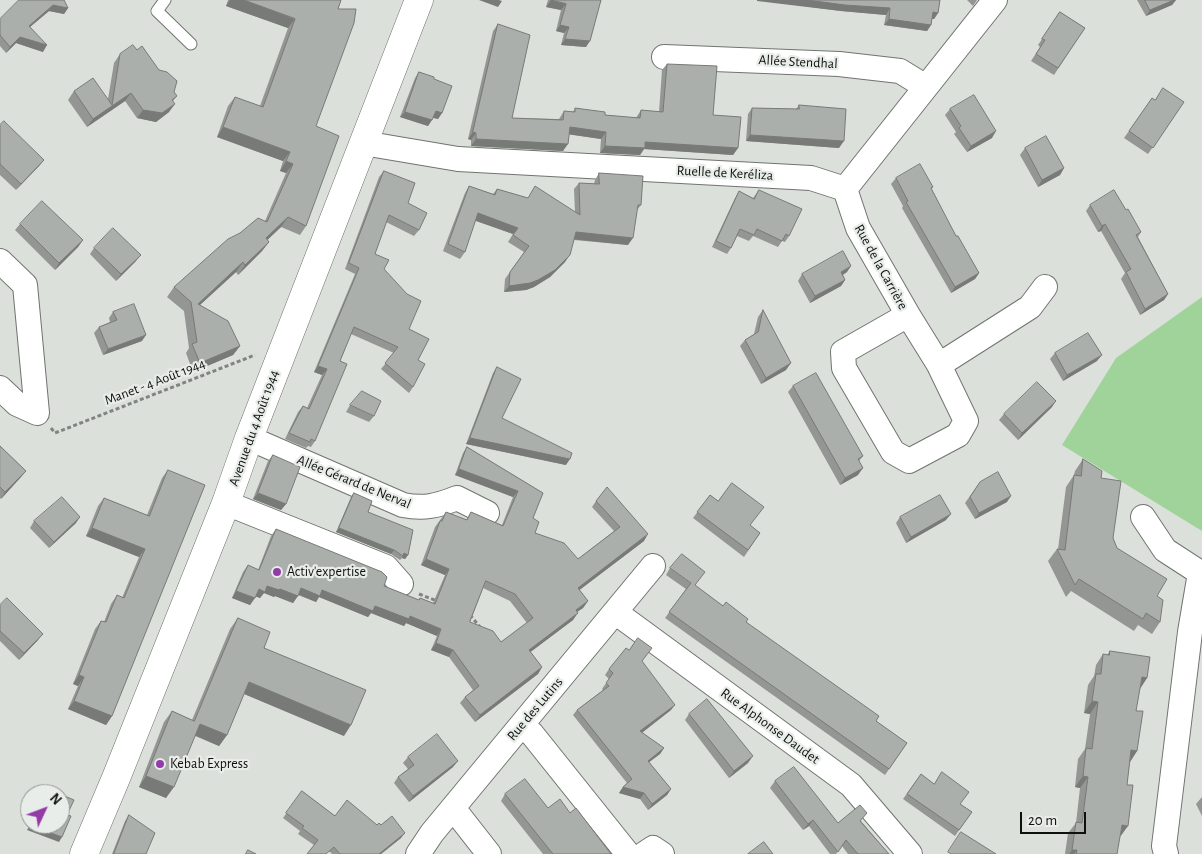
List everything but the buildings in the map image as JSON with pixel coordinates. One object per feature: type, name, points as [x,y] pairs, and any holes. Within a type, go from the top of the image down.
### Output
[{"type":"street","name":"Avenue du 4 Août 1944","points":[[84,854],[226,503],[249,438],[419,0]]},
{"type":"street","points":[[846,189],[995,0]]},
{"type":"street","name":"Allée Stendhal","points":[[664,57],[838,64],[874,68],[900,71],[926,87]]},
{"type":"street","name":"Ruelle de Keréliza","points":[[363,143],[458,159],[811,178],[846,189]]},
{"type":"street","name":"Rue de la Carrière","points":[[846,189],[858,228],[939,365],[966,421],[958,435],[910,461],[893,452],[844,368],[843,352],[908,315]]},
{"type":"street","points":[[0,261],[25,285],[36,413]]},
{"type":"street","points":[[939,365],[1030,307],[1045,287]]},
{"type":"street","points":[[0,388],[17,404],[36,413]]},
{"type":"street","name":"Allée Gérard de Nerval","points":[[249,438],[403,505],[418,508],[439,505],[457,498],[487,513]]},
{"type":"street","points":[[226,503],[386,567],[401,584]]},
{"type":"street","points":[[1143,517],[1165,550],[1201,574],[1190,632],[1164,846],[1166,854]]},
{"type":"street","name":"Rue des Lutins","points":[[418,854],[432,833],[654,566]]},
{"type":"street","name":"Rue Alphonse Daudet","points":[[615,612],[851,785],[910,854]]},
{"type":"street","points":[[521,726],[532,734],[628,854]]},
{"type":"street","points":[[453,808],[489,854]]},
{"type":"street","points":[[644,854],[653,848],[662,854]]},
{"type":"lane","points":[[165,0],[156,11],[191,44]]},
{"type":"path","name":"Manet - 4 Août 1944","points":[[36,413],[55,433],[244,360],[288,339]]},
{"type":"path","points":[[401,584],[412,591],[445,604]]},
{"type":"path","points":[[470,614],[481,628]]},
{"type":"green space","points":[[1202,297],[1202,531],[1062,445],[1116,358]]},
{"type":"place","name":"Activ'expertise","points":[[277,572]]},
{"type":"place","name":"Kebab Express","points":[[160,764]]}]
